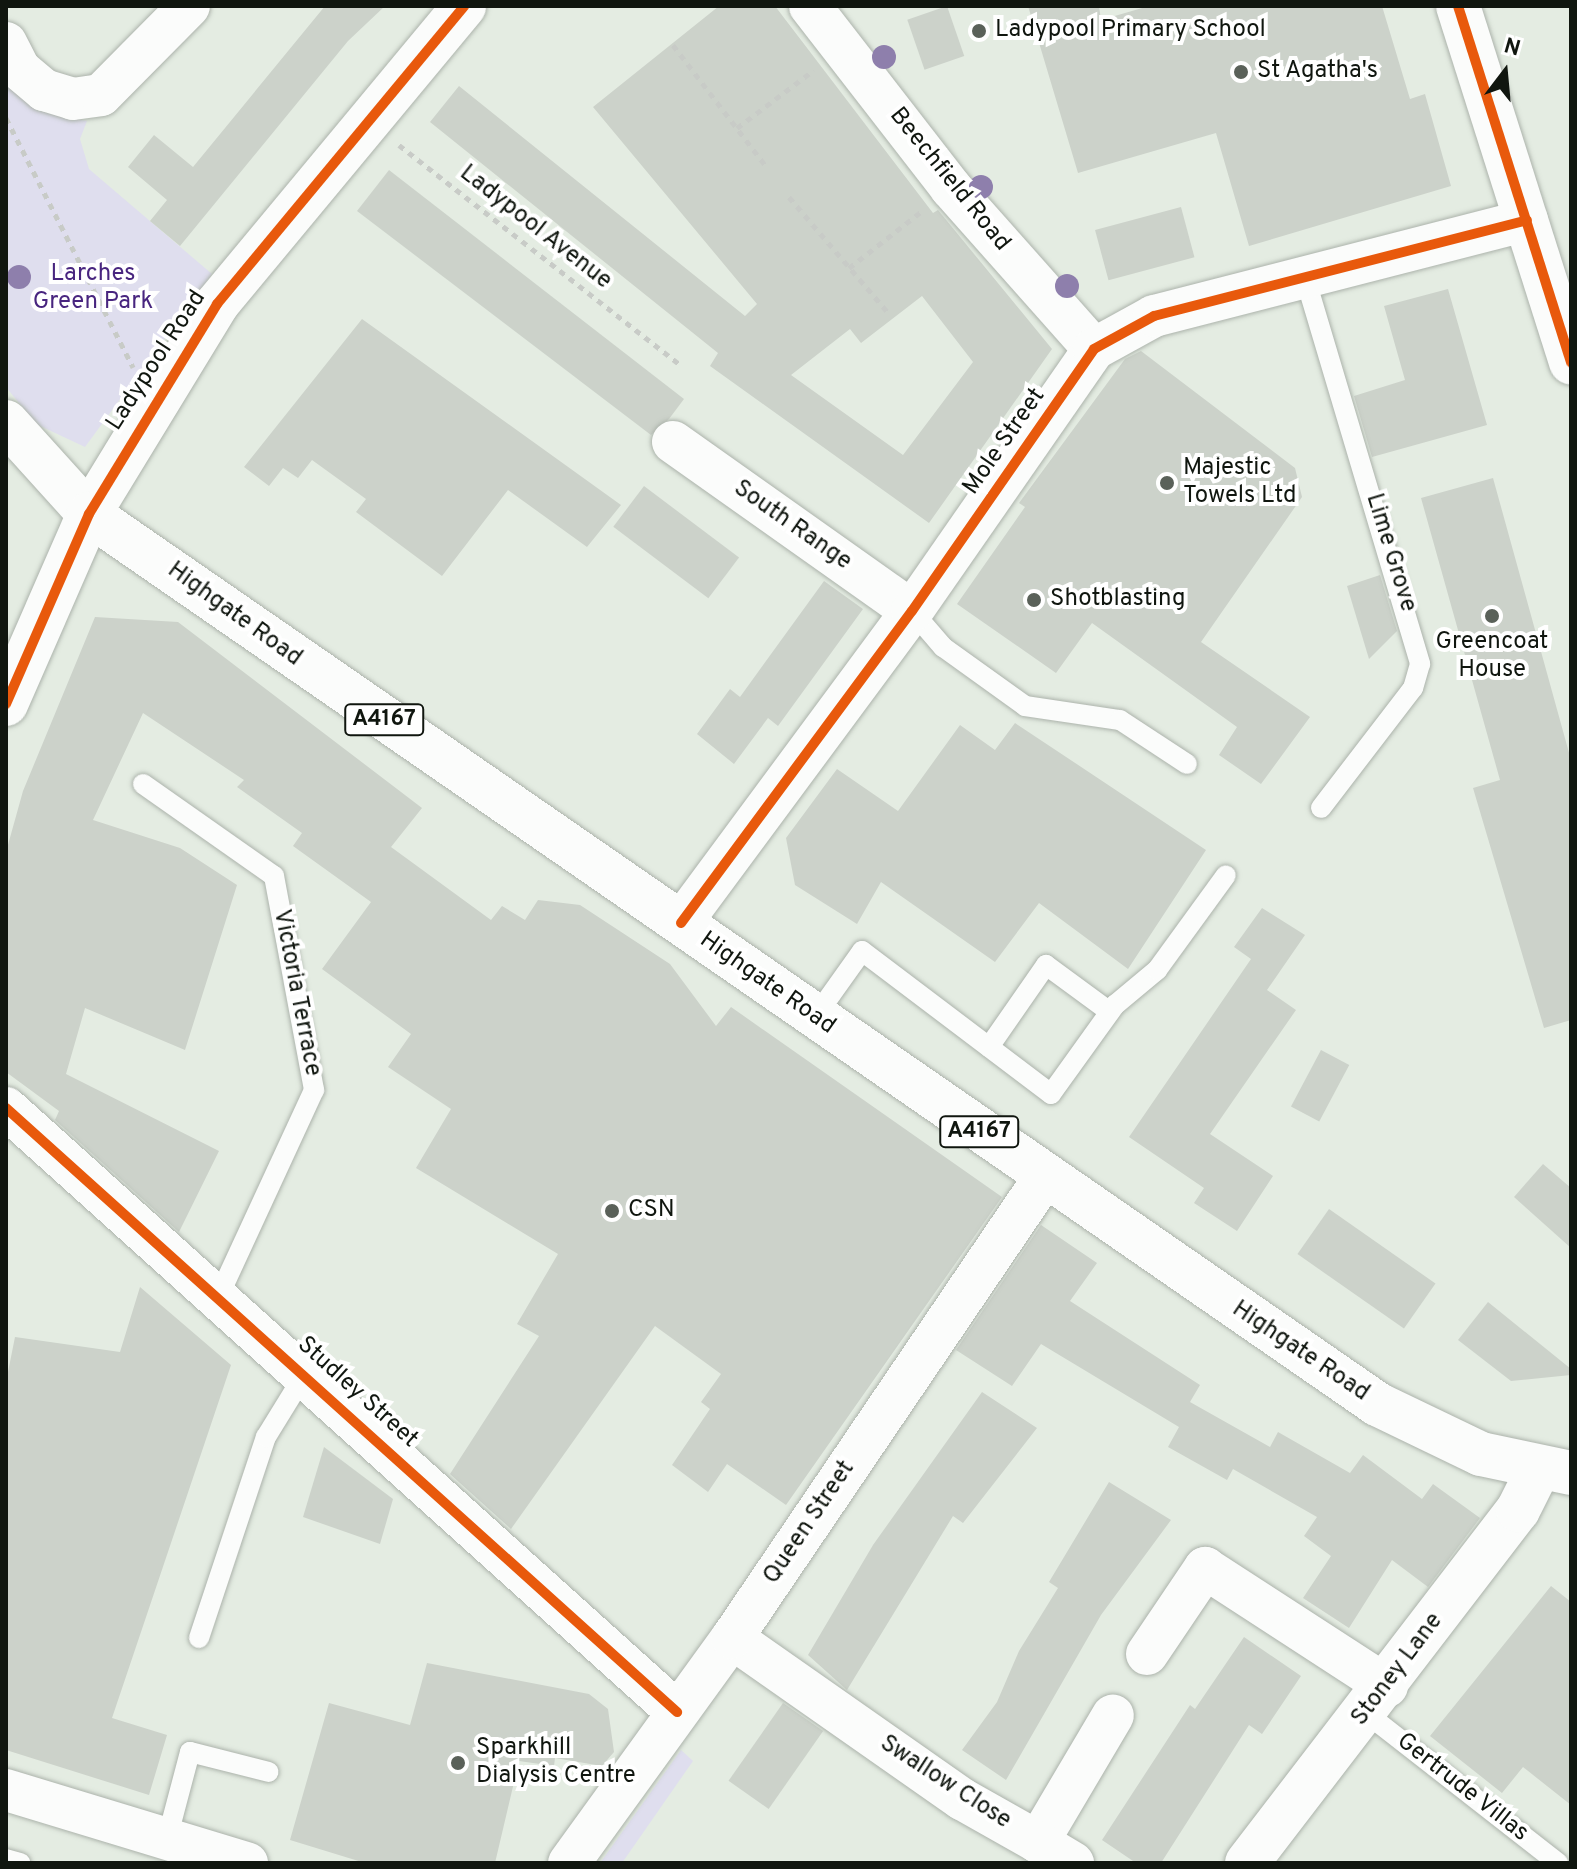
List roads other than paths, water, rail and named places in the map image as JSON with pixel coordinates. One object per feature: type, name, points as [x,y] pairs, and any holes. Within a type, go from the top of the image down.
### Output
[{"type":"main road","name":"Ladypool Road","points":[[6,704],[89,514],[152,404],[217,304],[367,119],[464,6]]},
{"type":"main road","points":[[1458,6],[1527,220],[1563,309],[1571,363]]},
{"type":"main road","name":"Highgate Road","points":[[6,422],[89,514],[1044,1178],[1377,1404],[1481,1454],[1554,1471]]},
{"type":"main road","name":"Stoney Lane","points":[[1247,1863],[1376,1700],[1518,1510],[1554,1471]]},
{"type":"street","points":[[6,43],[19,69],[44,90],[73,99],[101,95],[189,6]]},
{"type":"street","name":"Beechfield Road","points":[[810,6],[951,188],[1094,349]]},
{"type":"street","name":"Mole Street","points":[[681,923],[912,611],[1094,349],[1154,316],[1304,274],[1527,220]]},
{"type":"street","name":"South Range","points":[[673,442],[912,611]]},
{"type":"street","name":"Studley Street","points":[[6,1108],[218,1298],[306,1372],[677,1712]]},
{"type":"street","name":"Queen Street","points":[[569,1863],[732,1638],[1044,1178]]},
{"type":"street","points":[[1147,1654],[1205,1568],[1376,1700]]},
{"type":"street","name":"Swallow Close","points":[[732,1638],[962,1799],[1038,1842],[1113,1715]]},
{"type":"street","points":[[6,1790],[225,1860]]},
{"type":"street","points":[[1038,1842],[1073,1863]]},
{"type":"lane","name":"Lime Grove","points":[[1304,274],[1420,664],[1413,688],[1321,808]]},
{"type":"lane","points":[[912,611],[943,647],[1025,706],[1120,720],[1187,764]]},
{"type":"lane","name":"Victoria Terrace","points":[[143,784],[274,876],[314,1090],[218,1298]]},
{"type":"lane","points":[[815,1017],[862,951],[1051,1094],[1110,1012],[1157,970],[1226,875]]},
{"type":"lane","points":[[989,1047],[1046,965],[1110,1012]]},
{"type":"lane","points":[[199,1638],[266,1437],[306,1372]]},
{"type":"lane","name":"Gertrude Villas","points":[[1376,1700],[1558,1863]]},
{"type":"lane","points":[[167,1839],[190,1752],[269,1772]]},
{"type":"lane","points":[[6,1859],[20,1863]]},
{"type":"place","name":"Ladypool Primary School","points":[[979,31]]},
{"type":"place","name":"St Agatha's","points":[[1241,72]]},
{"type":"place","name":"Majestic Towels Ltd","points":[[1167,483]]},
{"type":"place","name":"Shotblasting","points":[[1034,600]]},
{"type":"place","name":"Greencoat House","points":[[1492,616]]},
{"type":"place","name":"CSN","points":[[612,1211]]},
{"type":"place","name":"Sparkhill Dialysis Centre","points":[[458,1763]]},
{"type":"park label","name":"Larches Green Park","points":[[93,289]]}]
